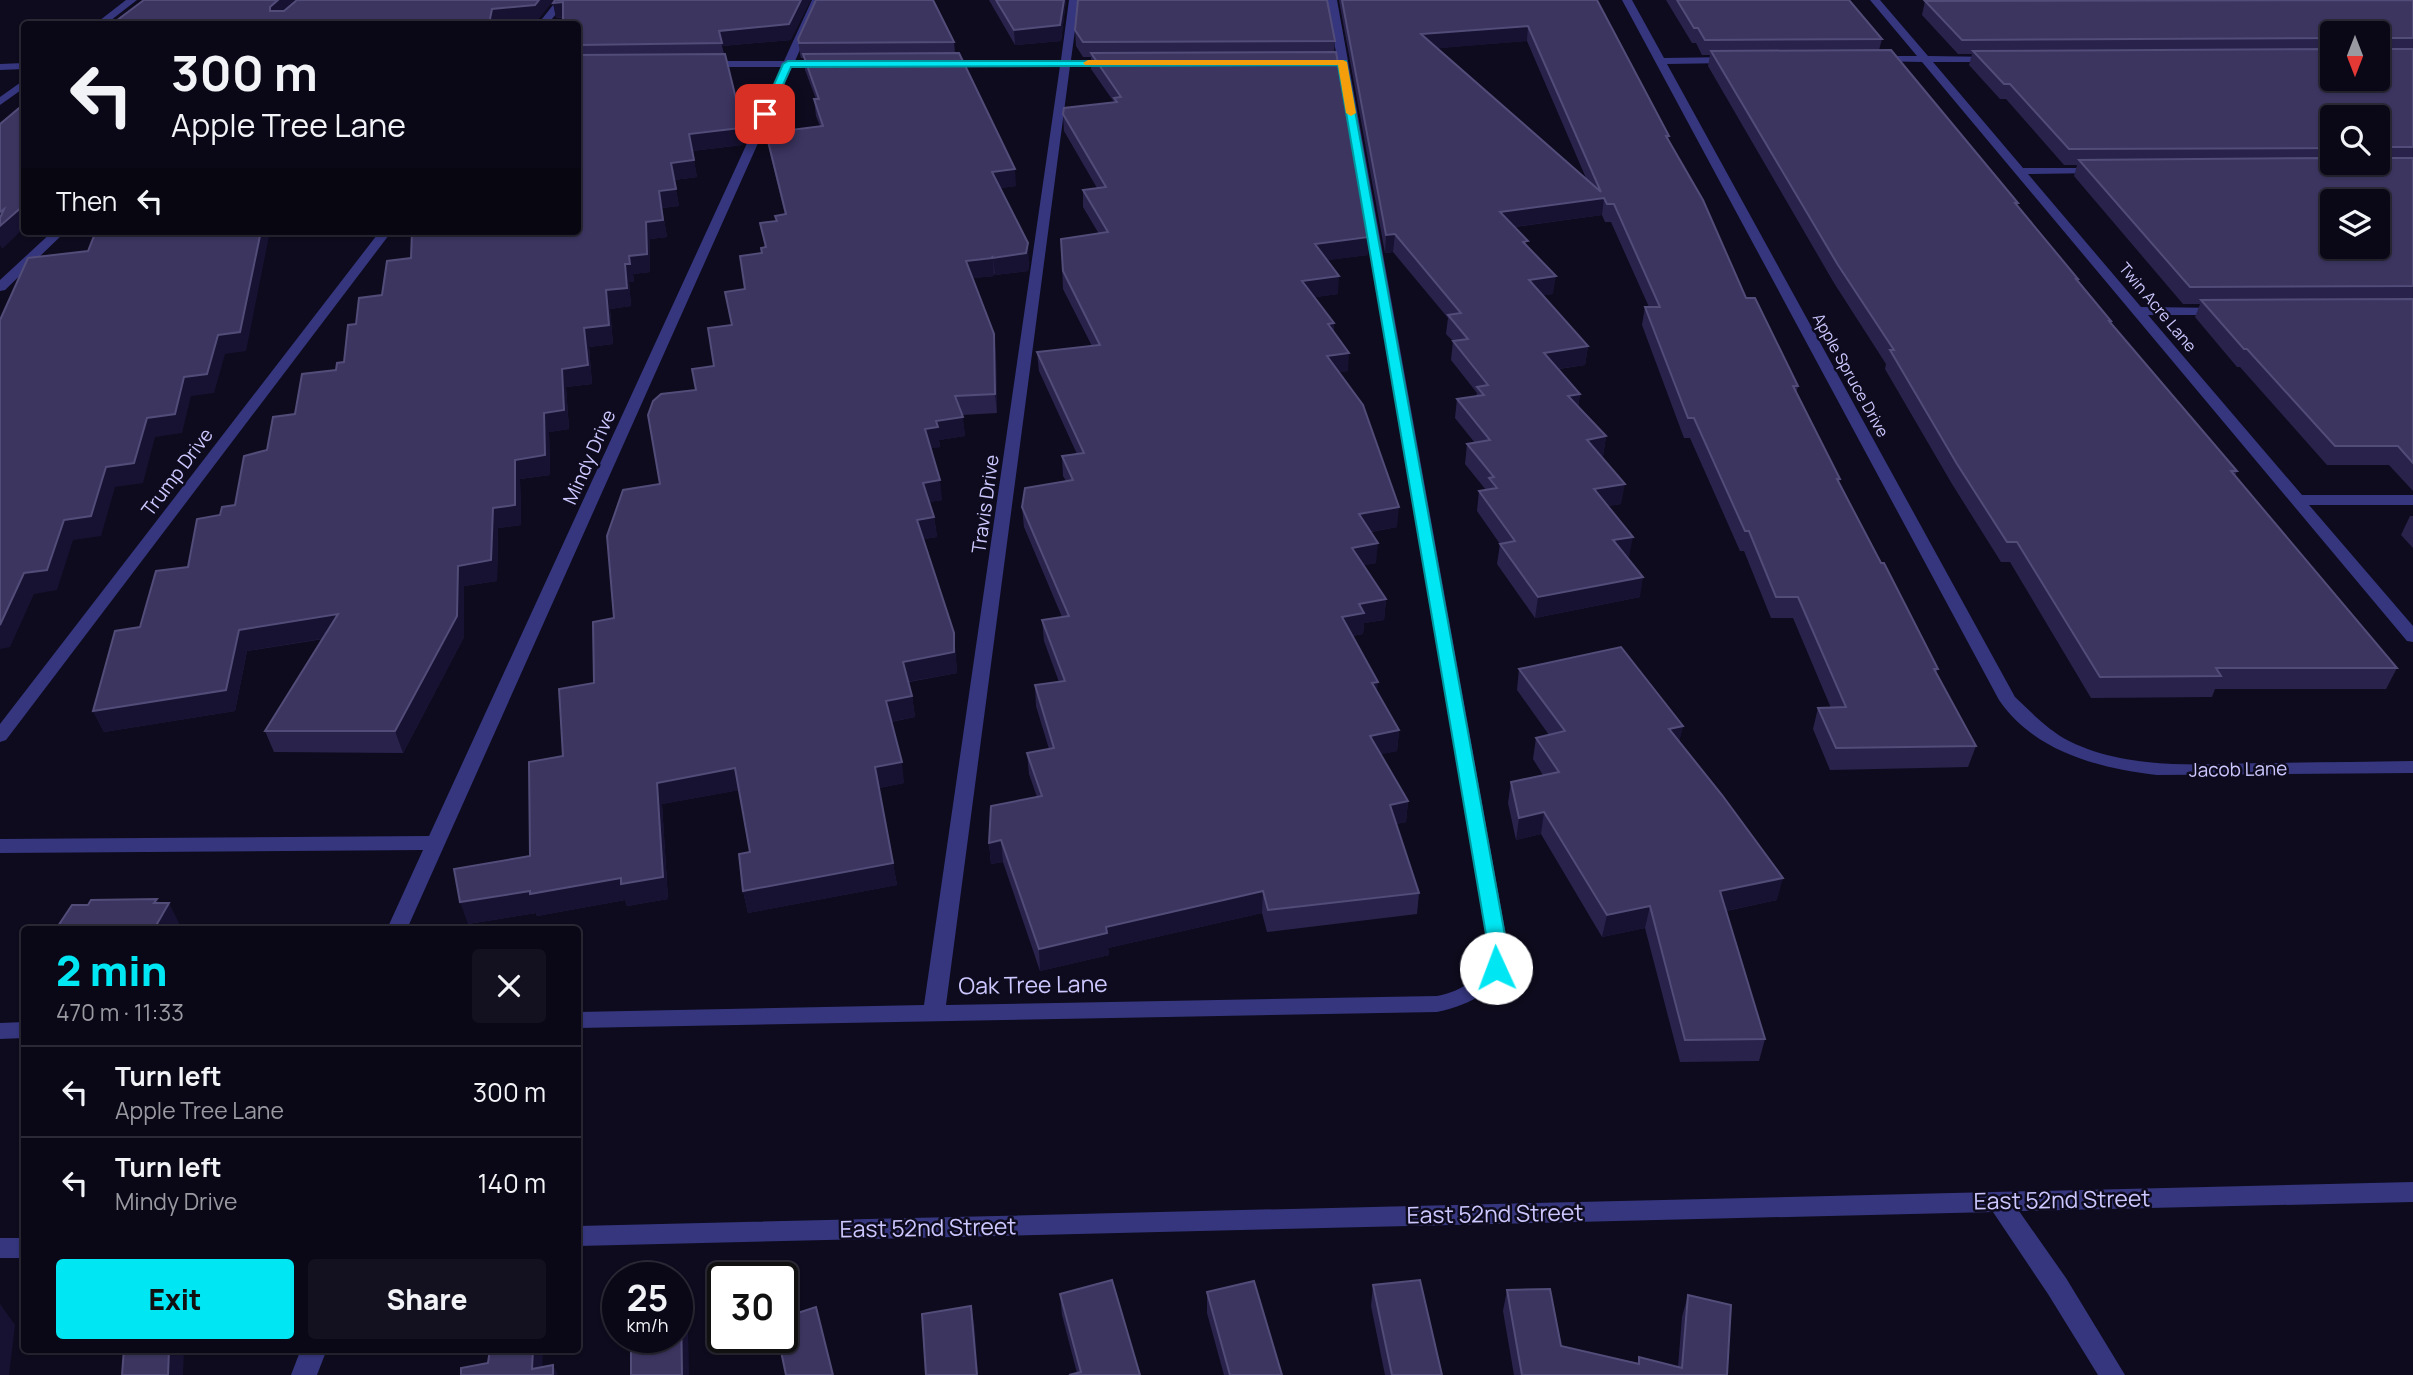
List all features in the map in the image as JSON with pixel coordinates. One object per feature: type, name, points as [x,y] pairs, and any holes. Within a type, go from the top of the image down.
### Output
[{"type":"street","points":[[104,21],[132,0]]},
{"type":"street","points":[[545,21],[562,0]]},
{"type":"street","name":"Mindy Drive","points":[[398,926],[817,0]]},
{"type":"street","name":"Travis Drive","points":[[934,1013],[1074,0]]},
{"type":"street","name":"Oak Tree Lane","points":[[581,1020],[1437,1004],[1478,989],[1496,968],[1499,952],[1336,62],[1332,0]]},
{"type":"street","name":"Apple Spruce Drive","points":[[1627,0],[2008,700],[2037,730],[2067,746]]},
{"type":"street","name":"Twin Acre Lane","points":[[1875,0],[2413,637]]},
{"type":"street","points":[[1868,60],[2006,59]]},
{"type":"street","points":[[1659,61],[1743,60]]},
{"type":"street","points":[[927,64],[1121,63]]},
{"type":"street","points":[[696,64],[816,64]]},
{"type":"street","points":[[0,66],[21,66]]},
{"type":"street","points":[[0,102],[21,85]]},
{"type":"street","points":[[2019,171],[2114,170]]},
{"type":"street","points":[[0,287],[56,235]]},
{"type":"street","name":"Trump Drive","points":[[0,736],[383,235]]},
{"type":"street","points":[[2138,311],[2234,311]]},
{"type":"street","points":[[2298,500],[2413,500]]},
{"type":"street","name":"Jacob Lane","points":[[2067,746],[2091,757],[2147,770],[2413,767]]},
{"type":"street","points":[[0,846],[436,843]]},
{"type":"street","points":[[0,1031],[21,1030]]},
{"type":"street","name":"East 52nd Street","points":[[581,1236],[2413,1192]]},
{"type":"street","points":[[1999,1202],[2057,1286],[2112,1375]]},
{"type":"street","points":[[0,1248],[21,1248]]},
{"type":"street","points":[[304,1375],[312,1353]]},
{"type":"building","points":[[144,0],[278,0],[270,7],[270,11],[284,11],[297,0],[539,0],[535,5],[492,9],[490,21],[116,21]]},
{"type":"building","points":[[555,0],[801,0],[789,24],[719,31],[722,43],[581,45],[581,21],[563,21],[563,2],[553,3]]},
{"type":"building","points":[[816,0],[933,0],[954,42],[799,43],[798,39]]},
{"type":"building","points":[[996,0],[1064,0],[1060,25],[1014,30]]},
{"type":"building","points":[[1078,0],[1327,0],[1335,41],[1083,42],[1075,30]]},
{"type":"building","points":[[1342,0],[1597,0],[1669,136],[1666,136],[1703,200],[1746,298],[1755,298],[1798,386],[1793,386],[1840,479],[1837,479],[1881,563],[1884,563],[1938,669],[1934,669],[1976,746],[1836,748],[1818,708],[1846,707],[1798,597],[1776,597],[1749,531],[1745,531],[1694,418],[1688,418],[1645,307],[1660,307],[1614,204],[1607,204],[1604,198],[1500,212],[1528,241],[1523,242],[1556,276],[1529,280],[1588,346],[1544,353],[1580,394],[1568,396],[1606,436],[1587,440],[1625,484],[1594,489],[1633,537],[1613,540],[1643,577],[1538,597],[1500,544],[1515,541],[1479,491],[1497,488],[1489,478],[1494,477],[1467,444],[1490,440],[1457,399],[1484,395],[1477,387],[1488,385],[1453,341],[1468,339],[1448,315],[1461,313],[1395,234],[1386,235]],"holes":[[[1528,26],[1601,192],[1421,34]]]},
{"type":"building","points":[[1677,0],[1849,0],[1882,39],[1705,40],[1698,28],[1694,28]]},
{"type":"building","points":[[2413,0],[2413,38],[2390,38],[2390,21],[2320,21],[2320,38],[1962,40],[1925,1]]},
{"type":"building","points":[[2320,49],[2320,91],[2390,91],[2390,49],[2413,49],[2413,147],[2390,147],[2390,105],[2320,105],[2320,148],[2069,149],[2010,84],[2004,84],[1973,51]]},
{"type":"building","points":[[1891,50],[2018,203],[2015,203],[2109,321],[2237,471],[2231,471],[2397,668],[2216,668],[2221,676],[2100,677],[2017,542],[2007,542],[1957,464],[1890,350],[1894,350],[1838,265],[1711,51]]},
{"type":"building","points":[[1336,52],[1369,237],[1315,244],[1339,276],[1302,281],[1334,323],[1328,324],[1349,353],[1327,356],[1363,405],[1399,507],[1359,514],[1378,543],[1352,548],[1386,599],[1359,604],[1364,613],[1342,617],[1378,682],[1372,683],[1399,730],[1370,736],[1408,801],[1390,805],[1419,893],[1268,910],[1263,891],[1106,927],[1107,933],[1039,949],[1001,840],[989,843],[991,806],[1042,796],[1027,753],[1054,748],[1035,685],[1065,681],[1042,620],[1069,616],[1022,507],[1025,488],[1073,480],[1062,456],[1084,453],[1037,352],[1100,345],[1063,271],[1061,239],[1108,232],[1083,190],[1106,187],[1063,114],[1064,108],[1117,102],[1114,98],[1121,97],[1091,53]]},
{"type":"building","points":[[959,53],[1015,169],[992,172],[1028,243],[1026,253],[966,261],[994,334],[995,394],[955,396],[963,417],[936,421],[938,427],[925,429],[940,480],[923,483],[934,517],[917,520],[954,633],[954,652],[903,662],[912,696],[886,701],[902,762],[875,767],[893,863],[743,891],[739,854],[750,852],[735,768],[657,783],[663,877],[621,884],[621,878],[530,894],[530,891],[460,902],[454,869],[530,856],[529,762],[563,756],[559,689],[594,683],[593,622],[614,618],[607,536],[623,490],[660,484],[648,415],[653,401],[661,394],[696,390],[692,369],[714,366],[708,328],[732,325],[725,292],[745,289],[740,256],[762,253],[761,248],[766,247],[760,223],[777,221],[775,216],[786,214],[766,133],[823,126],[814,99],[819,99],[803,54]]},
{"type":"building","points":[[725,54],[742,123],[740,128],[689,134],[694,160],[671,163],[676,189],[659,191],[663,220],[646,222],[647,254],[629,256],[630,264],[625,264],[627,288],[606,290],[609,325],[584,328],[588,365],[562,369],[564,410],[544,413],[545,455],[515,460],[515,505],[493,508],[491,560],[458,566],[457,616],[395,731],[265,731],[338,614],[239,630],[226,690],[93,711],[115,631],[140,627],[156,571],[188,567],[197,519],[220,515],[222,507],[235,505],[244,456],[267,450],[273,417],[295,414],[302,374],[336,370],[337,363],[344,362],[348,325],[356,324],[359,298],[382,295],[387,261],[411,258],[412,235],[581,235],[581,55]]},
{"type":"building","points":[[21,106],[21,208],[0,226],[4,209],[0,212],[0,124]]},
{"type":"building","points":[[2320,158],[2320,175],[2390,175],[2390,158],[2413,158],[2413,286],[2190,287],[2079,160]]},
{"type":"building","points":[[94,235],[260,235],[240,332],[218,335],[207,374],[184,377],[175,414],[147,418],[134,463],[106,467],[91,516],[64,520],[47,570],[24,573],[0,625],[0,320],[28,258],[88,251]]},
{"type":"building","points":[[2413,299],[2413,463],[2398,446],[2335,446],[2201,300]]},
{"type":"building","points":[[1621,647],[1683,726],[1669,729],[1783,878],[1720,891],[1765,1039],[1685,1040],[1650,906],[1607,915],[1544,812],[1519,818],[1511,782],[1559,772],[1536,738],[1565,731],[1519,669]]},
{"type":"building","points":[[157,899],[154,903],[169,903],[156,926],[58,926],[72,905],[88,905],[91,900]]},
{"type":"building","points":[[1112,1280],[1140,1375],[1069,1375],[1081,1372],[1060,1294]]},
{"type":"building","points":[[1420,1280],[1442,1375],[1392,1375],[1373,1285]]},
{"type":"building","points":[[1254,1281],[1282,1375],[1230,1375],[1207,1292]]},
{"type":"building","points":[[1550,1289],[1561,1346],[1639,1364],[1639,1357],[1682,1368],[1688,1295],[1731,1305],[1727,1375],[1522,1375],[1507,1290]]},
{"type":"building","points":[[971,1306],[977,1375],[926,1375],[922,1314]]},
{"type":"building","points":[[816,1307],[833,1375],[786,1375],[781,1353],[798,1353],[798,1313]]},
{"type":"building","points":[[124,1353],[169,1353],[168,1375],[122,1375]]},
{"type":"building","points":[[489,1353],[533,1353],[532,1369],[553,1365],[553,1375],[461,1375],[461,1368],[488,1363]]},
{"type":"building","points":[[631,1353],[682,1353],[682,1375],[631,1375]]},
{"type":"slow traffic","points":[[1088,63],[1343,62],[1351,113]]},
{"type":"route","points":[[765,114],[788,64],[1343,62],[1499,952],[1496,968]]}]
